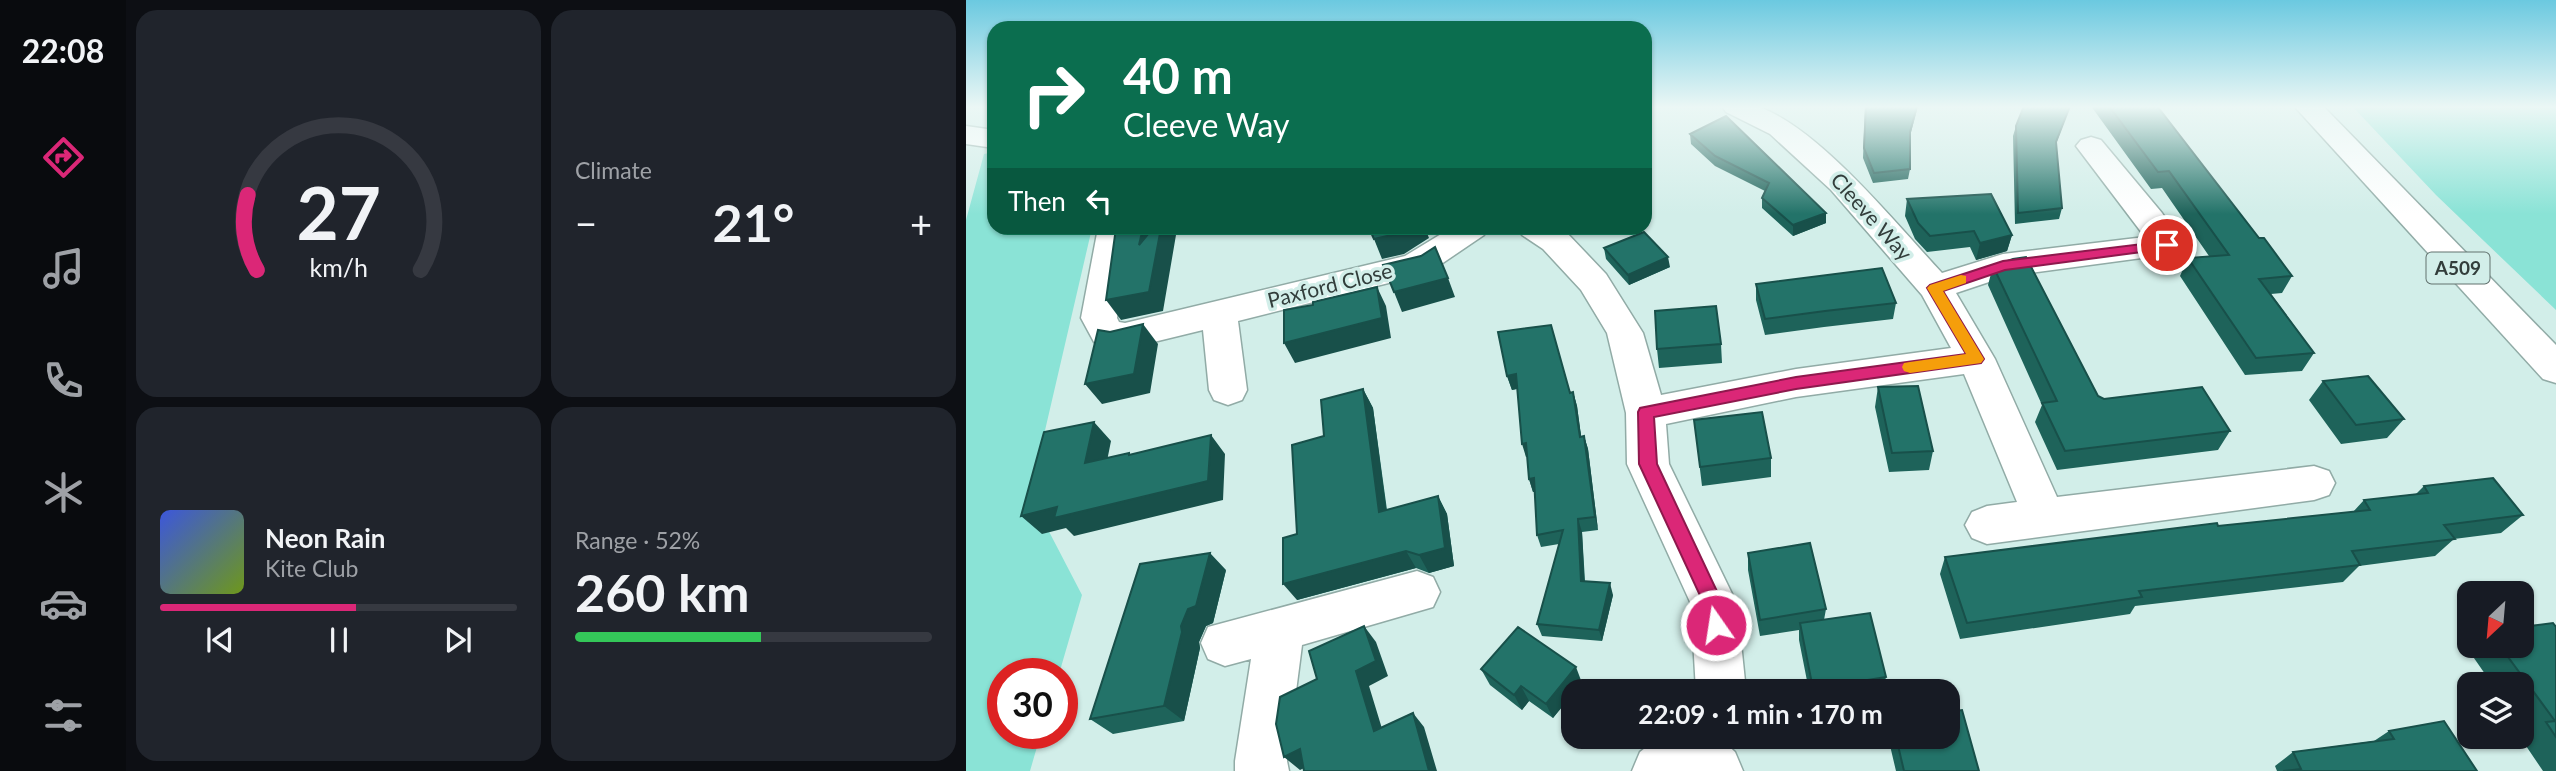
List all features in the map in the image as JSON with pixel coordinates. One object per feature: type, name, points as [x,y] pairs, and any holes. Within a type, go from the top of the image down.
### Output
[{"type":"main road","name":"Cleeve Way","points":[[1796,142],[1842,183],[1935,288],[1976,359],[2044,516]]},
{"type":"main road","name":"A509","points":[[2342,142],[2556,369]]},
{"type":"main road","points":[[1935,288],[2003,265],[2167,245],[2151,220],[2091,145]]},
{"type":"main road","name":"Paxford Close","points":[[1113,235],[1099,318],[1107,333],[1125,336],[1416,265],[1462,235]]},
{"type":"main road","points":[[1545,235],[1555,241],[1594,282],[1625,334],[1646,412],[1648,464],[1714,604],[1720,679]]},
{"type":"main road","points":[[1219,313],[1228,390]]},
{"type":"main road","points":[[1646,412],[1796,383],[1976,359]]},
{"type":"main road","points":[[1987,525],[2314,483]]},
{"type":"main road","points":[[1225,643],[1417,592]]},
{"type":"main road","points":[[1261,766],[1280,629]]},
{"type":"green space","points":[[2386,142],[2556,142],[2556,310],[2436,195]]},
{"type":"green space","points":[[987,153],[987,235],[1090,235],[1030,495],[1082,595],[1064,658],[987,658],[987,749],[1036,749],[1030,771],[966,771],[966,220],[984,154]]},
{"type":"building","points":[[1699,142],[1753,142],[1826,213],[1793,225],[1762,198],[1769,183],[1715,156]]},
{"type":"building","points":[[1864,142],[1910,142],[1910,169],[1874,173]]},
{"type":"building","points":[[2016,142],[2056,142],[2062,208],[2018,213]]},
{"type":"building","points":[[2136,142],[2185,142],[2292,276],[2259,279],[2314,353],[2256,358],[2188,258],[2229,255],[2169,171],[2158,172]]},
{"type":"building","points":[[1991,194],[2012,235],[1980,243],[1974,231],[1930,236],[1918,223],[1907,199]]},
{"type":"building","points":[[1115,235],[1141,235],[1139,245],[1147,235],[1160,235],[1149,292],[1106,300]]},
{"type":"building","points":[[1372,235],[1392,235],[1374,239]]},
{"type":"building","points":[[1636,235],[1647,235],[1668,257],[1628,275],[1604,248]]},
{"type":"building","points":[[1435,247],[1448,278],[1394,292],[1383,265],[1421,256]]},
{"type":"building","points":[[2026,257],[2098,396],[2104,399],[2202,387],[2230,431],[2065,451],[2042,403],[2057,401],[1993,266]]},
{"type":"building","points":[[1882,268],[1896,303],[1765,319],[1756,284]]},
{"type":"building","points":[[1377,287],[1382,318],[1284,343],[1284,310],[1313,305],[1313,302]]},
{"type":"building","points":[[1716,306],[1721,344],[1657,349],[1655,311]]},
{"type":"building","points":[[1143,324],[1134,374],[1085,384],[1098,330],[1110,332]]},
{"type":"building","points":[[1551,325],[1570,393],[1573,392],[1580,437],[1584,436],[1595,517],[1578,519],[1581,581],[1610,583],[1599,630],[1537,624],[1563,530],[1537,535],[1534,478],[1529,479],[1526,443],[1522,444],[1516,374],[1507,376],[1498,332]]},
{"type":"building","points":[[2368,376],[2404,419],[2356,425],[2323,381]]},
{"type":"building","points":[[1918,386],[1933,451],[1892,453],[1878,387]]},
{"type":"building","points":[[1363,389],[1379,512],[1438,496],[1445,548],[1419,555],[1406,551],[1283,584],[1283,538],[1297,534],[1292,445],[1324,436],[1321,400]]},
{"type":"building","points":[[1762,412],[1771,458],[1700,467],[1694,420]]},
{"type":"building","points":[[1094,422],[1085,463],[1211,435],[1208,481],[1054,518],[1057,507],[1021,516],[1044,432]]},
{"type":"building","points":[[2493,478],[2523,515],[2444,525],[2455,539],[2352,551],[2360,565],[2139,591],[2142,597],[1967,623],[1945,557],[2217,523],[2218,526],[2370,510],[2364,500],[2428,493],[2424,486]]},
{"type":"building","points":[[1810,543],[1826,609],[1760,620],[1748,553]]},
{"type":"building","points":[[1210,553],[1196,606],[1188,609],[1181,626],[1182,632],[1164,706],[1090,719],[1140,564]]},
{"type":"building","points":[[1870,613],[1886,677],[1811,679],[1800,623]]},
{"type":"building","points":[[2553,623],[2556,627],[2556,737],[2546,722],[2555,721],[2534,692],[2534,672],[2519,672],[2509,658],[2534,658],[2534,625]]},
{"type":"building","points":[[1364,626],[1376,661],[1356,671],[1374,731],[1413,713],[1429,771],[1304,771],[1300,749],[1284,757],[1276,724],[1280,697],[1317,679],[1309,651]]},
{"type":"building","points":[[1518,627],[1576,667],[1566,679],[1561,679],[1561,686],[1546,704],[1521,686],[1514,695],[1481,669]]},
{"type":"building","points":[[1960,710],[1979,771],[1904,771],[1899,749],[1960,749]]},
{"type":"building","points":[[2444,721],[2457,741],[2457,749],[2462,749],[2477,771],[2283,771],[2301,769],[2293,752],[2394,739],[2389,731]]},
{"type":"slow traffic","points":[[1910,367],[1976,359],[1935,288],[1961,279]]},
{"type":"route","points":[[1716,625],[1714,604],[1648,464],[1646,412],[1796,383],[1976,359],[1935,288],[2003,265],[2167,245]]}]
